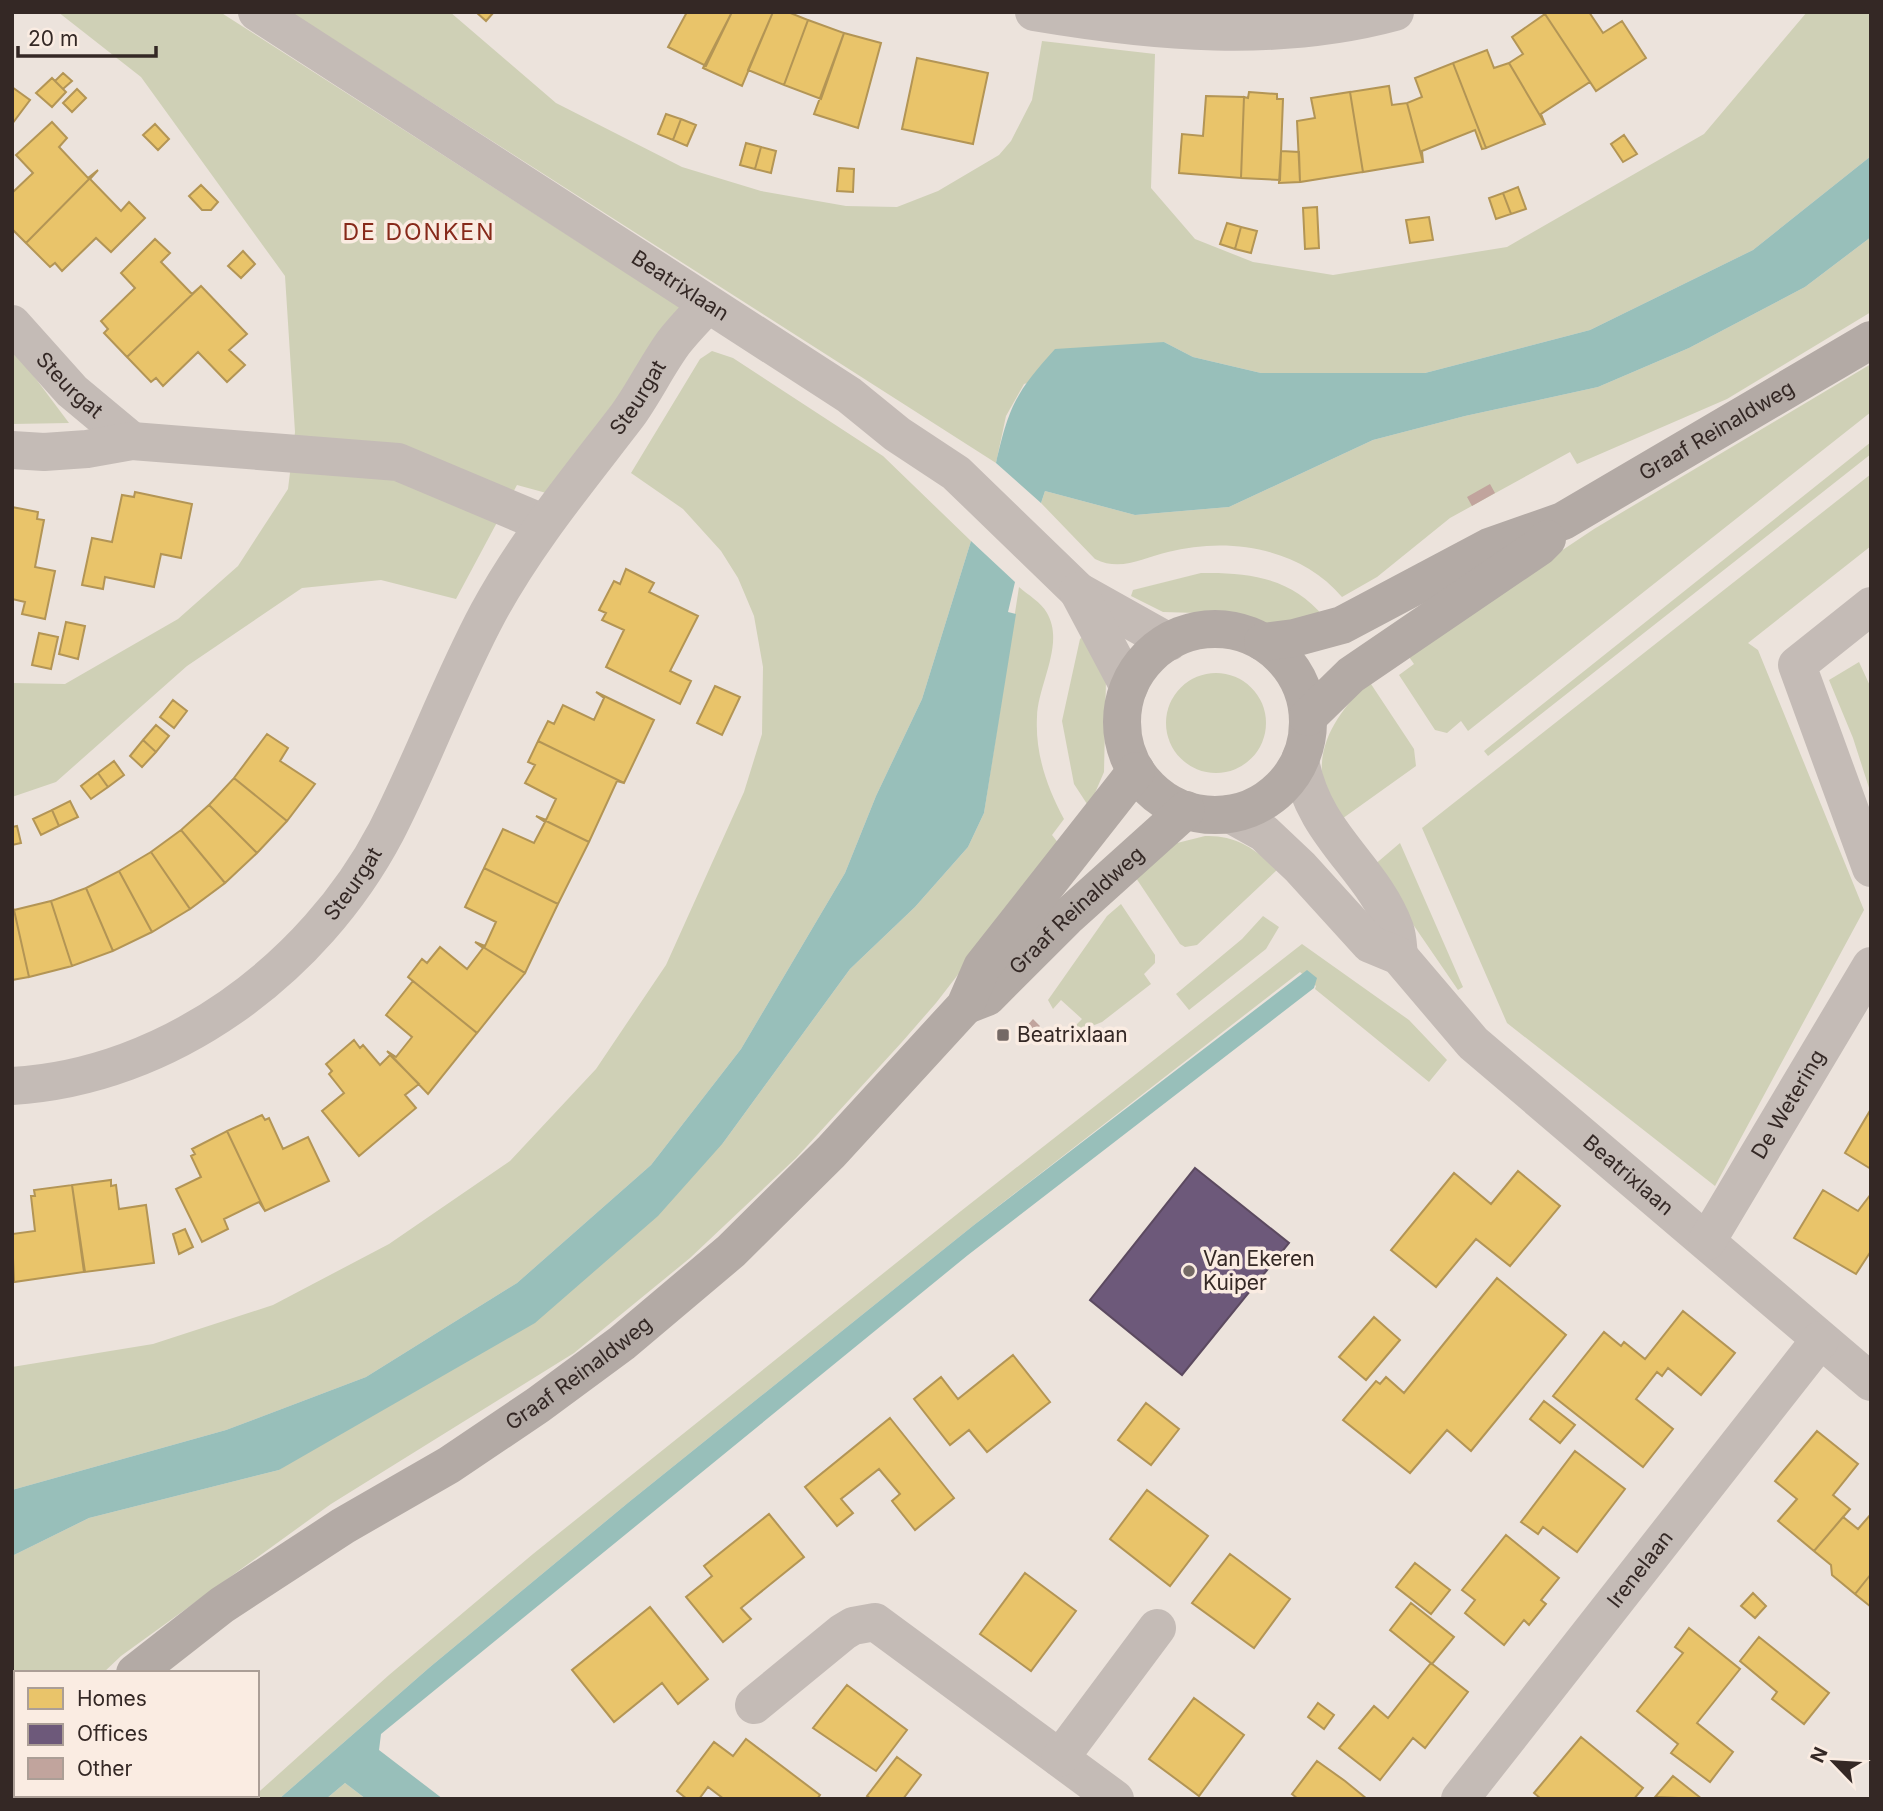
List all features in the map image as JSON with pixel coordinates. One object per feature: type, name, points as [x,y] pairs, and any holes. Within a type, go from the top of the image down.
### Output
[{"type":"main road","name":"Graaf Reinaldweg","points":[[1263,642],[1294,638],[1342,625],[1489,547],[1563,521],[1871,340]]},
{"type":"main road","name":"Graaf Reinaldweg","points":[[1308,716],[1351,674],[1539,547],[1563,521]]},
{"type":"main road","points":[[1211,629],[1233,631],[1263,642],[1290,666],[1299,682],[1308,716],[1307,739],[1289,780],[1272,796],[1253,807],[1230,814],[1208,815],[1186,810],[1153,791],[1136,771],[1126,748],[1122,724],[1129,687],[1146,661],[1169,642],[1211,629]]},
{"type":"main road","name":"Graaf Reinaldweg","points":[[138,1671],[222,1605],[343,1526],[449,1465],[538,1405],[622,1343],[731,1251],[831,1153],[965,1006],[982,967],[1136,771]]},
{"type":"main road","name":"Graaf Reinaldweg","points":[[965,1006],[987,997],[1066,918],[1186,810]]},
{"type":"street","name":"Beatrixlaan","points":[[257,12],[849,395],[897,434],[956,473],[1071,585],[1169,642]]},
{"type":"street","points":[[1034,12],[1250,32],[1304,29],[1395,12]]},
{"type":"street","name":"Steurgat","points":[[12,1086],[75,1076],[157,1051],[243,998],[316,931],[355,883],[387,830],[487,614],[543,523],[629,413],[674,343],[707,305]]},
{"type":"street","name":"Steurgat","points":[[12,324],[72,391],[132,441]]},
{"type":"street","name":"Steurgat","points":[[12,450],[76,450],[132,441],[398,462],[543,523]]},
{"type":"street","name":"Beatrixlaan","points":[[1071,585],[1129,687]]},
{"type":"street","points":[[1871,606],[1797,665],[1871,868]]},
{"type":"street","name":"Beatrixlaan","points":[[1300,760],[1309,799],[1396,930],[1399,956]]},
{"type":"street","name":"Beatrixlaan","points":[[1230,814],[1264,833],[1300,867],[1370,944],[1399,956],[1473,1043],[1871,1382]]},
{"type":"street","name":"De Wetering","points":[[1707,1241],[1871,967]]},
{"type":"street","name":"Irenelaan","points":[[1460,1799],[1820,1340]]},
{"type":"street","points":[[754,1705],[843,1632],[853,1626],[875,1622],[1115,1799]]},
{"type":"street","points":[[1060,1758],[1157,1628]]},
{"type":"green space","points":[[58,12],[220,12],[683,309],[550,494],[517,485],[456,599],[381,580],[302,588],[187,666],[56,782],[12,797],[12,683],[65,684],[178,619],[238,566],[288,489],[295,432],[285,276],[141,77]]},
{"type":"green space","points":[[290,12],[450,12],[556,103],[682,167],[761,191],[846,206],[897,207],[938,191],[999,155],[1011,141],[1032,100],[1042,41],[1155,54],[1151,188],[1195,239],[1253,262],[1333,275],[1507,247],[1704,134],[1807,12],[1871,12],[1871,156],[1753,250],[1590,330],[1425,373],[1261,373],[1193,357],[1164,342],[1024,384],[1006,416],[996,463]]},
{"type":"green space","points":[[1871,237],[1871,312],[1727,399],[1577,464],[1570,452],[1450,518],[1377,577],[1342,597],[1325,580],[1306,567],[1262,550],[1238,546],[1191,548],[1132,563],[1105,563],[1095,559],[1041,503],[1045,491],[1135,515],[1229,507],[1373,440],[1465,416],[1598,387],[1689,348],[1805,287]]},
{"type":"green space","points":[[12,347],[69,423],[12,424]]},
{"type":"green space","points":[[712,351],[733,358],[883,456],[971,541],[922,699],[876,796],[845,873],[741,1049],[651,1165],[517,1283],[366,1377],[226,1430],[12,1490],[12,1367],[153,1344],[273,1305],[389,1244],[510,1161],[596,1069],[666,965],[744,792],[762,734],[763,667],[754,616],[738,578],[721,551],[683,509],[631,473],[700,359]]},
{"type":"green space","points":[[1871,364],[1871,412],[1468,731],[1461,721],[1447,733],[1435,730],[1399,675],[1414,664],[1407,654],[1594,529]]},
{"type":"green space","points":[[1871,442],[1871,454],[1488,756],[1484,751]]},
{"type":"green space","points":[[1871,474],[1871,546],[1748,643],[1758,650],[1864,910],[1715,1186],[1507,1023],[1422,828]]},
{"type":"green space","points":[[1201,573],[1236,574],[1268,580],[1298,594],[1324,617],[1266,624],[1231,614],[1163,612],[1131,596],[1133,590]]},
{"type":"green space","points":[[1019,587],[1041,605],[1052,625],[1052,651],[1038,704],[1037,730],[1043,770],[1064,819],[1052,835],[1059,844],[936,1003],[796,1158],[690,1258],[574,1353],[331,1504],[121,1656],[105,1671],[14,1671],[12,1760],[12,1556],[89,1518],[279,1470],[723,1143],[850,969],[915,907],[968,847],[984,813]]},
{"type":"green space","points":[[1084,636],[1106,679],[1104,772],[1089,807],[1074,784],[1062,721],[1080,639]]},
{"type":"green space","points":[[1859,662],[1871,688],[1871,794],[1853,738],[1829,680]]},
{"type":"green space","points":[[1216,673],[1244,681],[1258,695],[1266,723],[1258,751],[1244,765],[1216,773],[1188,765],[1174,751],[1166,723],[1174,695],[1188,681]]},
{"type":"green space","points":[[1369,681],[1414,749],[1416,766],[1339,821],[1326,792],[1322,761],[1335,723]]},
{"type":"green space","points":[[1205,836],[1227,838],[1245,845],[1278,869],[1197,945],[1185,947],[1180,944],[1134,875],[1177,843]]},
{"type":"green space","points":[[1400,843],[1463,987],[1458,990],[1373,866]]},
{"type":"green space","points":[[1121,904],[1155,955],[1155,963],[1144,974],[1151,984],[1102,1022],[1077,1032],[1073,1028],[1082,1019],[1061,1000],[1053,1009],[1048,1000],[1107,916]]},
{"type":"green space","points":[[1263,916],[1279,927],[1266,949],[1189,1010],[1176,994],[1242,939]]},
{"type":"green space","points":[[1302,944],[1409,1020],[1447,1060],[1429,1082],[1315,989],[1316,986],[1300,972],[974,1225],[629,1502],[430,1667],[279,1799],[251,1799],[259,1797],[259,1792],[389,1675],[533,1554],[961,1211]]},
{"type":"green space","points":[[345,1783],[366,1799],[326,1799]]},
{"type":"water","points":[[1871,156],[1871,237],[1805,287],[1689,348],[1598,387],[1465,416],[1373,440],[1229,507],[1135,515],[1045,491],[1041,503],[996,463],[1005,427],[1016,401],[1031,377],[1055,349],[1164,342],[1193,357],[1261,373],[1425,373],[1590,330],[1753,250]]},
{"type":"water","points":[[971,541],[1015,582],[1008,612],[1016,614],[984,813],[968,847],[915,907],[850,969],[723,1143],[658,1216],[535,1323],[279,1470],[89,1518],[12,1556],[12,1490],[226,1430],[366,1377],[517,1283],[651,1165],[741,1049],[845,873],[876,796],[922,699]]},
{"type":"water","points":[[1307,970],[1317,978],[1314,988],[968,1255],[381,1734],[379,1750],[443,1799],[366,1799],[345,1783],[326,1799],[279,1799],[430,1667],[629,1502],[974,1225]]},
{"type":"building: Homes","points":[[476,12],[494,12],[486,21]]},
{"type":"building: Homes","points":[[687,12],[732,12],[706,66],[668,47]]},
{"type":"building: Homes","points":[[732,12],[773,12],[742,86],[703,68]]},
{"type":"building: Homes","points":[[773,12],[788,12],[808,20],[784,85],[748,70]]},
{"type":"building: Homes","points":[[1589,12],[1603,33],[1622,21],[1646,58],[1596,91],[1545,14]]},
{"type":"building: Homes","points":[[1545,14],[1596,91],[1590,82],[1541,114],[1545,124],[1509,63],[1523,54],[1512,37]]},
{"type":"building: Homes","points":[[808,20],[844,33],[821,99],[784,85]]},
{"type":"building: Homes","points":[[844,33],[881,43],[858,128],[814,114]]},
{"type":"building: Homes","points":[[1487,50],[1494,68],[1509,63],[1545,124],[1486,148],[1453,63]]},
{"type":"building: Homes","points":[[917,58],[988,73],[973,144],[902,129]]},
{"type":"building: Homes","points":[[1453,63],[1486,148],[1482,149],[1475,130],[1422,151],[1423,162],[1407,103],[1422,97],[1415,78]]},
{"type":"building: Homes","points":[[63,73],[72,81],[63,89],[55,81]]},
{"type":"building: Homes","points":[[52,78],[66,92],[52,107],[36,93]]},
{"type":"building: Homes","points":[[1389,86],[1392,105],[1407,103],[1423,162],[1363,172],[1350,92]]},
{"type":"building: Homes","points":[[12,87],[30,100],[12,124]]},
{"type":"building: Homes","points":[[77,89],[86,98],[72,112],[63,103]]},
{"type":"building: Homes","points":[[1249,92],[1277,94],[1277,99],[1283,99],[1280,180],[1241,178],[1244,97],[1248,98]]},
{"type":"building: Homes","points":[[1350,92],[1363,172],[1300,182],[1297,121],[1315,118],[1311,98]]},
{"type":"building: Homes","points":[[1206,96],[1244,97],[1241,178],[1179,173],[1182,134],[1203,136]]},
{"type":"building: Homes","points":[[666,114],[681,119],[673,140],[658,134]]},
{"type":"building: Homes","points":[[681,119],[696,125],[687,146],[673,140]]},
{"type":"building: Homes","points":[[52,122],[67,138],[59,147],[88,178],[98,170],[26,243],[12,229],[12,193],[33,173],[16,155]]},
{"type":"building: Homes","points":[[155,124],[169,139],[158,150],[143,135]]},
{"type":"building: Homes","points":[[1624,135],[1637,154],[1623,162],[1611,144]]},
{"type":"building: Homes","points":[[746,143],[761,147],[755,169],[740,165]]},
{"type":"building: Homes","points":[[761,147],[776,151],[771,173],[755,169]]},
{"type":"building: Homes","points":[[1281,151],[1299,152],[1300,182],[1279,183]]},
{"type":"building: Homes","points":[[839,168],[854,169],[853,192],[837,191]]},
{"type":"building: Homes","points":[[98,170],[90,179],[121,211],[129,202],[145,218],[111,252],[96,238],[62,271],[55,263],[50,267],[26,243]]},
{"type":"building: Homes","points":[[201,185],[218,202],[211,210],[202,210],[189,196]]},
{"type":"building: Homes","points":[[1518,187],[1526,209],[1511,214],[1503,193]]},
{"type":"building: Homes","points":[[1503,193],[1511,214],[1496,219],[1489,198]]},
{"type":"building: Homes","points":[[1317,207],[1319,248],[1305,249],[1303,208]]},
{"type":"building: Homes","points":[[1429,217],[1433,240],[1410,243],[1406,220]]},
{"type":"building: Homes","points":[[1227,223],[1241,227],[1235,249],[1220,244]]},
{"type":"building: Homes","points":[[1241,227],[1257,231],[1251,253],[1235,249]]},
{"type":"building: Homes","points":[[155,239],[170,253],[161,262],[192,294],[201,286],[127,357],[104,333],[108,329],[101,321],[135,288],[121,273]]},
{"type":"building: Homes","points":[[243,251],[255,264],[241,278],[228,266]]},
{"type":"building: Homes","points":[[201,286],[247,334],[229,350],[245,365],[227,382],[198,352],[163,386],[156,378],[151,382],[127,357]]},
{"type":"building: Homes","points":[[135,492],[192,504],[181,558],[161,554],[154,587],[105,577],[103,589],[82,585],[92,538],[112,542],[122,495],[134,497]]},
{"type":"building: Homes","points":[[12,507],[38,512],[37,519],[44,520],[35,567],[55,571],[45,619],[22,614],[25,602],[12,599]]},
{"type":"building: Homes","points":[[626,569],[654,583],[649,592],[698,616],[670,671],[691,681],[680,704],[606,667],[624,630],[602,620],[606,613],[599,610],[614,581],[620,584]]},
{"type":"building: Homes","points":[[66,622],[85,626],[78,659],[59,654]]},
{"type":"building: Homes","points":[[39,633],[58,637],[51,669],[32,665]]},
{"type":"building: Homes","points":[[715,686],[740,697],[722,735],[697,723]]},
{"type":"building: Homes","points":[[596,692],[654,720],[624,783],[538,741],[548,721],[554,724],[563,705],[594,720],[604,698]]},
{"type":"building: Homes","points":[[173,700],[187,711],[174,728],[160,717]]},
{"type":"building: Homes","points":[[156,725],[169,736],[156,752],[143,740]]},
{"type":"building: Homes","points":[[267,734],[288,748],[280,761],[315,784],[287,821],[234,778]]},
{"type":"building: Homes","points":[[143,740],[156,752],[142,767],[130,756]]},
{"type":"building: Homes","points":[[538,741],[624,783],[617,781],[589,842],[536,816],[546,820],[556,799],[525,783],[535,765],[528,762]]},
{"type":"building: Homes","points":[[114,761],[124,775],[108,787],[98,773]]},
{"type":"building: Homes","points":[[98,773],[108,787],[91,799],[81,786]]},
{"type":"building: Homes","points":[[234,778],[287,821],[257,853],[209,805]]},
{"type":"building: Homes","points":[[70,801],[78,817],[59,826],[52,810]]},
{"type":"building: Homes","points":[[209,805],[257,853],[225,883],[181,830]]},
{"type":"building: Homes","points":[[52,810],[59,826],[41,835],[33,819]]},
{"type":"building: Homes","points":[[536,816],[589,842],[558,904],[484,868],[503,829],[534,843],[545,822]]},
{"type":"building: Homes","points":[[17,826],[21,843],[12,845],[12,827]]},
{"type":"building: Homes","points":[[181,830],[225,883],[190,909],[151,852]]},
{"type":"building: Homes","points":[[151,852],[190,909],[152,932],[119,871]]},
{"type":"building: Homes","points":[[484,868],[558,904],[525,973],[475,942],[485,946],[496,922],[465,907]]},
{"type":"building: Homes","points":[[119,871],[152,932],[113,951],[86,888]]},
{"type":"building: Homes","points":[[86,888],[113,951],[72,966],[51,901]]},
{"type":"building: Homes","points":[[51,901],[72,966],[29,977],[14,910]]},
{"type":"building: Homes","points":[[14,910],[29,977],[12,980],[12,911]]},
{"type":"building: Homes","points":[[475,942],[525,973],[477,1033],[408,977],[422,959],[427,963],[440,947],[467,969],[483,948]]},
{"type":"building: Homes","points":[[413,981],[477,1033],[428,1094],[387,1051],[396,1057],[412,1037],[386,1015]]},
{"type":"building: Homes","points":[[354,1040],[360,1048],[363,1045],[380,1065],[390,1055],[419,1084],[405,1095],[416,1108],[359,1156],[322,1111],[344,1093],[329,1074],[332,1071],[326,1064]]},
{"type":"building: Homes","points":[[1871,1109],[1871,1169],[1845,1153]]},
{"type":"building: Homes","points":[[262,1115],[265,1120],[269,1118],[283,1149],[308,1137],[329,1181],[265,1211],[227,1131]]},
{"type":"building: Homes","points":[[227,1131],[265,1211],[259,1202],[224,1219],[228,1229],[202,1242],[176,1189],[201,1177],[191,1156],[195,1154],[192,1149]]},
{"type":"building: Homes","points":[[1518,1171],[1560,1206],[1510,1266],[1476,1239],[1436,1287],[1391,1250],[1454,1173],[1491,1204]]},
{"type":"building: Homes","points":[[111,1180],[111,1186],[116,1185],[119,1209],[146,1205],[154,1263],[85,1272],[72,1185]]},
{"type":"building: Homes","points":[[72,1185],[84,1272],[14,1282],[12,1234],[35,1231],[31,1196],[35,1196],[34,1190]]},
{"type":"building: Homes","points":[[1823,1190],[1858,1211],[1871,1194],[1871,1251],[1856,1274],[1794,1238]]},
{"type":"building: Homes","points":[[185,1229],[193,1247],[179,1254],[173,1234]]},
{"type":"building: Homes","points":[[1497,1278],[1566,1335],[1471,1451],[1447,1430],[1410,1473],[1343,1420],[1376,1381],[1380,1384],[1386,1377],[1404,1393]]},
{"type":"building: Homes","points":[[1683,1311],[1735,1353],[1701,1395],[1668,1368],[1662,1376],[1657,1372],[1636,1399],[1673,1429],[1643,1467],[1553,1396],[1604,1332],[1621,1346],[1624,1342],[1645,1359]]},
{"type":"building: Homes","points":[[1374,1317],[1400,1340],[1366,1380],[1339,1357]]},
{"type":"building: Homes","points":[[1013,1355],[1050,1402],[987,1452],[969,1430],[950,1445],[914,1399],[941,1377],[958,1399]]},
{"type":"building: Homes","points":[[1544,1401],[1575,1425],[1560,1443],[1530,1419]]},
{"type":"building: Homes","points":[[1146,1403],[1179,1429],[1151,1465],[1118,1440]]},
{"type":"building: Homes","points":[[890,1418],[954,1498],[915,1530],[892,1501],[900,1494],[879,1469],[841,1499],[853,1513],[837,1526],[805,1487]]},
{"type":"building: Homes","points":[[1817,1431],[1858,1464],[1833,1495],[1850,1509],[1814,1551],[1778,1521],[1797,1499],[1775,1481]]},
{"type":"building: Homes","points":[[1575,1451],[1625,1489],[1577,1552],[1543,1527],[1538,1534],[1521,1522]]},
{"type":"building: Homes","points":[[1147,1490],[1208,1536],[1170,1586],[1110,1539]]},
{"type":"building: Homes","points":[[769,1514],[804,1557],[741,1608],[751,1619],[723,1642],[686,1597],[712,1576],[704,1566]]},
{"type":"building: Homes","points":[[1871,1514],[1871,1574],[1855,1594],[1832,1575],[1831,1565],[1814,1551],[1843,1517],[1858,1529]]},
{"type":"building: Homes","points":[[1506,1535],[1559,1578],[1541,1600],[1546,1604],[1529,1625],[1524,1620],[1504,1645],[1465,1613],[1475,1600],[1462,1590]]},
{"type":"building: Homes","points":[[1230,1554],[1290,1599],[1254,1648],[1192,1603]]},
{"type":"building: Homes","points":[[1415,1563],[1450,1590],[1431,1614],[1396,1587]]},
{"type":"building: Homes","points":[[1025,1573],[1076,1611],[1031,1671],[980,1634]]},
{"type":"building: Homes","points":[[1871,1574],[1871,1607],[1855,1594]]},
{"type":"building: Homes","points":[[1753,1593],[1766,1606],[1755,1618],[1741,1606]]},
{"type":"building: Homes","points":[[1411,1603],[1454,1637],[1432,1664],[1390,1630]]},
{"type":"building: Homes","points":[[650,1607],[708,1679],[678,1704],[662,1683],[614,1722],[572,1670]]},
{"type":"building: Homes","points":[[1689,1628],[1740,1669],[1697,1723],[1733,1752],[1710,1782],[1671,1753],[1678,1744],[1637,1711],[1683,1653],[1675,1647]]},
{"type":"building: Homes","points":[[1759,1637],[1829,1693],[1804,1724],[1772,1699],[1777,1692],[1740,1661]]},
{"type":"building: Homes","points":[[1431,1663],[1468,1692],[1425,1748],[1413,1738],[1380,1780],[1339,1748],[1374,1706],[1388,1718]]},
{"type":"building: Homes","points":[[847,1685],[907,1730],[876,1771],[813,1728]]},
{"type":"building: Homes","points":[[1194,1698],[1244,1735],[1199,1796],[1149,1759]]},
{"type":"building: Homes","points":[[1318,1703],[1334,1715],[1324,1729],[1308,1717]]},
{"type":"building: Homes","points":[[1581,1737],[1643,1788],[1634,1799],[1541,1799],[1534,1793]]},
{"type":"building: Homes","points":[[746,1739],[820,1795],[817,1799],[724,1799],[708,1787],[699,1799],[687,1799],[677,1791],[714,1742],[733,1756]]},
{"type":"building: Homes","points":[[897,1757],[921,1775],[903,1799],[871,1799],[867,1796]]},
{"type":"building: Homes","points":[[1317,1761],[1367,1799],[1298,1799],[1292,1794]]},
{"type":"building: Homes","points":[[1673,1776],[1702,1799],[1655,1797]]},
{"type":"building: Offices","points":[[1195,1168],[1289,1243],[1182,1375],[1090,1300]]},
{"type":"building: Other","points":[[1490,484],[1495,493],[1472,506],[1467,497]]},
{"type":"building: Other","points":[[1033,1019],[1040,1026],[1023,1044],[1016,1038]]},
{"type":"place","name":"Beatrixlaan","points":[[1003,1035]]},
{"type":"place","name":"Van Ekeren Kuiper","points":[[1189,1271]]},
{"type":"district","name":"DE DONKEN","points":[[419,232]]}]
